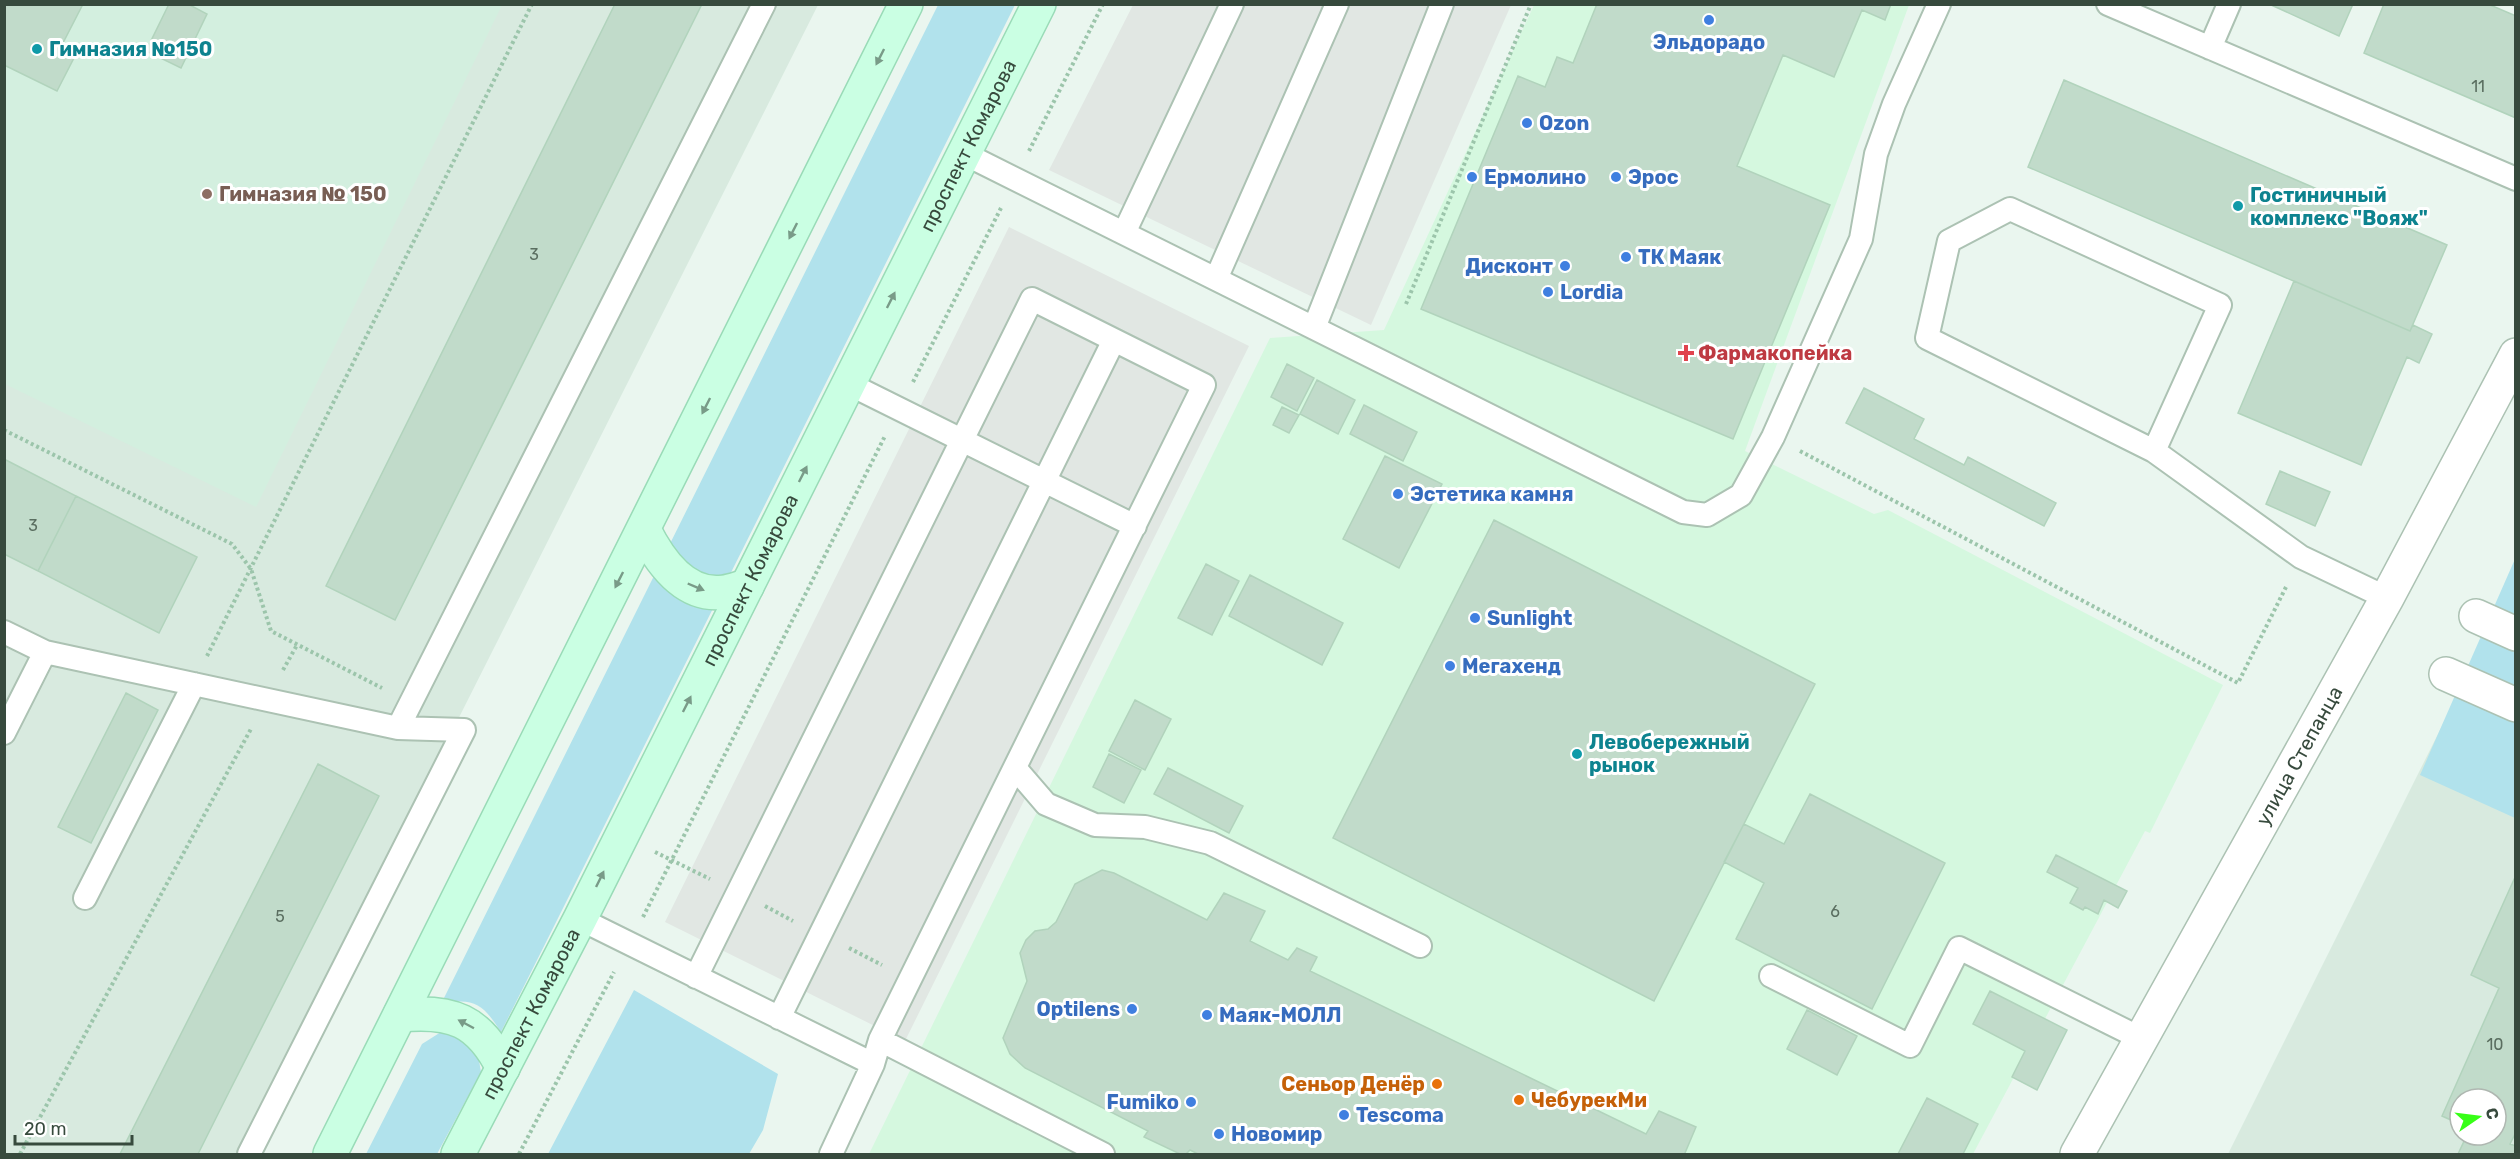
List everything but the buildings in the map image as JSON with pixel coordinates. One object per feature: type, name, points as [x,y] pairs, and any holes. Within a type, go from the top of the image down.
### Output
[{"type":"main road","points":[[330,1155],[906,4]]},
{"type":"main road","name":"проспект Комарова","points":[[458,1155],[580,919],[1039,4]]},
{"type":"main road","points":[[644,530],[657,556],[674,575],[699,590],[722,593],[747,586]]},
{"type":"main road","points":[[400,1015],[429,1012],[453,1017],[476,1029],[494,1050],[503,1068]]},
{"type":"street","name":"улица Степанца","points":[[2077,1155],[2140,1038],[2387,598],[2516,355]]},
{"type":"street","points":[[2476,616],[2516,634]]},
{"type":"street","points":[[2446,674],[2516,705]]},
{"type":"lane","points":[[398,728],[764,4]]},
{"type":"lane","points":[[1124,233],[1232,4]]},
{"type":"lane","points":[[1216,279],[1337,4]]},
{"type":"lane","points":[[1314,328],[1442,4]]},
{"type":"lane","points":[[965,154],[1683,512],[1707,515],[1741,495],[1773,437],[1861,239],[1875,154],[1894,104],[1939,4]]},
{"type":"lane","points":[[2108,4],[2516,179]]},
{"type":"lane","points":[[2210,48],[2229,4]]},
{"type":"lane","points":[[2154,451],[2220,305],[2010,209],[1948,241],[1927,338],[2154,451],[2301,557],[2387,598]]},
{"type":"lane","points":[[696,977],[1032,299],[1204,385],[880,1040],[873,1064],[831,1155]]},
{"type":"lane","points":[[779,1018],[1114,340]]},
{"type":"lane","points":[[849,384],[1135,526]]},
{"type":"lane","points":[[4,632],[45,652],[398,728],[464,730],[249,1155]]},
{"type":"lane","points":[[4,732],[45,652]]},
{"type":"lane","points":[[85,898],[194,684]]},
{"type":"lane","points":[[1015,768],[1046,804],[1095,825],[1145,827],[1210,843],[1420,946]]},
{"type":"lane","points":[[580,919],[873,1064]]},
{"type":"lane","points":[[1772,976],[1910,1046],[1959,948],[2140,1038]]},
{"type":"lane","points":[[880,1040],[1103,1155]]},
{"type":"path","points":[[194,684],[532,4]]},
{"type":"path","points":[[519,1155],[672,860],[1103,4]]},
{"type":"path","points":[[1406,304],[1531,4]]},
{"type":"path","points":[[4,430],[232,544],[251,569],[271,632],[411,702]]},
{"type":"path","points":[[1773,437],[2238,683],[2289,580]]},
{"type":"path","points":[[20,1155],[297,645]]},
{"type":"path","points":[[652,850],[911,979]]},
{"type":"shaded area","name":"Гимназия № 150","points":[[4,5],[502,5],[256,507],[5,384]]},
{"type":"shaded area","points":[[5,5],[818,5],[239,1154],[5,1154]]},
{"type":"shaded area","points":[[938,5],[1015,5],[501,1032],[489,1015],[477,1005],[462,1001],[441,1004]]},
{"type":"shaded area","points":[[1133,5],[1511,5],[1371,325],[1049,170]]},
{"type":"shaded area","name":"Левобережный рынок","points":[[1534,5],[1909,5],[1745,451],[1874,514],[1888,510],[2223,685],[2150,833],[2145,831],[1973,1154],[869,1154],[1270,338],[1384,330]]},
{"type":"shaded area","points":[[1009,227],[1249,346],[905,1041],[665,922]]},
{"type":"shaded area","points":[[2515,559],[2515,818],[2420,775]]},
{"type":"shaded area","points":[[2515,580],[2515,1154],[2228,1154]]},
{"type":"shaded area","points":[[634,990],[778,1074],[763,1130],[749,1154],[548,1154]]},
{"type":"shaded area","points":[[441,1032],[464,1033],[477,1049],[481,1072],[437,1154],[366,1154],[422,1044]]},
{"type":"place","name":"Эльдорадо","points":[[1709,20]]},
{"type":"place","name":"Гимназия №150","points":[[37,49]]},
{"type":"place","name":"Ozon","points":[[1527,123]]},
{"type":"place","name":"Ермолино","points":[[1472,177]]},
{"type":"place","name":"Эрос","points":[[1616,177]]},
{"type":"place","name":"Гимназия № 150","points":[[207,194]]},
{"type":"place","name":"Гостиничный комплекс \"Вояж\"","points":[[2238,206]]},
{"type":"place","name":"ТК Маяк","points":[[1626,257]]},
{"type":"place","name":"Дисконт","points":[[1565,266]]},
{"type":"place","name":"Lordia","points":[[1548,292]]},
{"type":"place","name":"Фармакопейка","points":[[1686,353]]},
{"type":"place","name":"Эстетика камня","points":[[1398,494]]},
{"type":"place","name":"Sunlight","points":[[1475,618]]},
{"type":"place","name":"Мегахенд","points":[[1450,666]]},
{"type":"place","name":"Левобережный рынок","points":[[1577,754]]},
{"type":"place","name":"Optilens","points":[[1132,1009]]},
{"type":"place","name":"Маяк-МОЛЛ","points":[[1207,1015]]},
{"type":"place","name":"Сеньор Денёр","points":[[1437,1084]]},
{"type":"place","name":"ЧебурекМи","points":[[1519,1100]]},
{"type":"place","name":"Fumiko","points":[[1191,1102]]},
{"type":"place","name":"Tescoma","points":[[1344,1115]]},
{"type":"place","name":"Новомир","points":[[1219,1134]]}]
